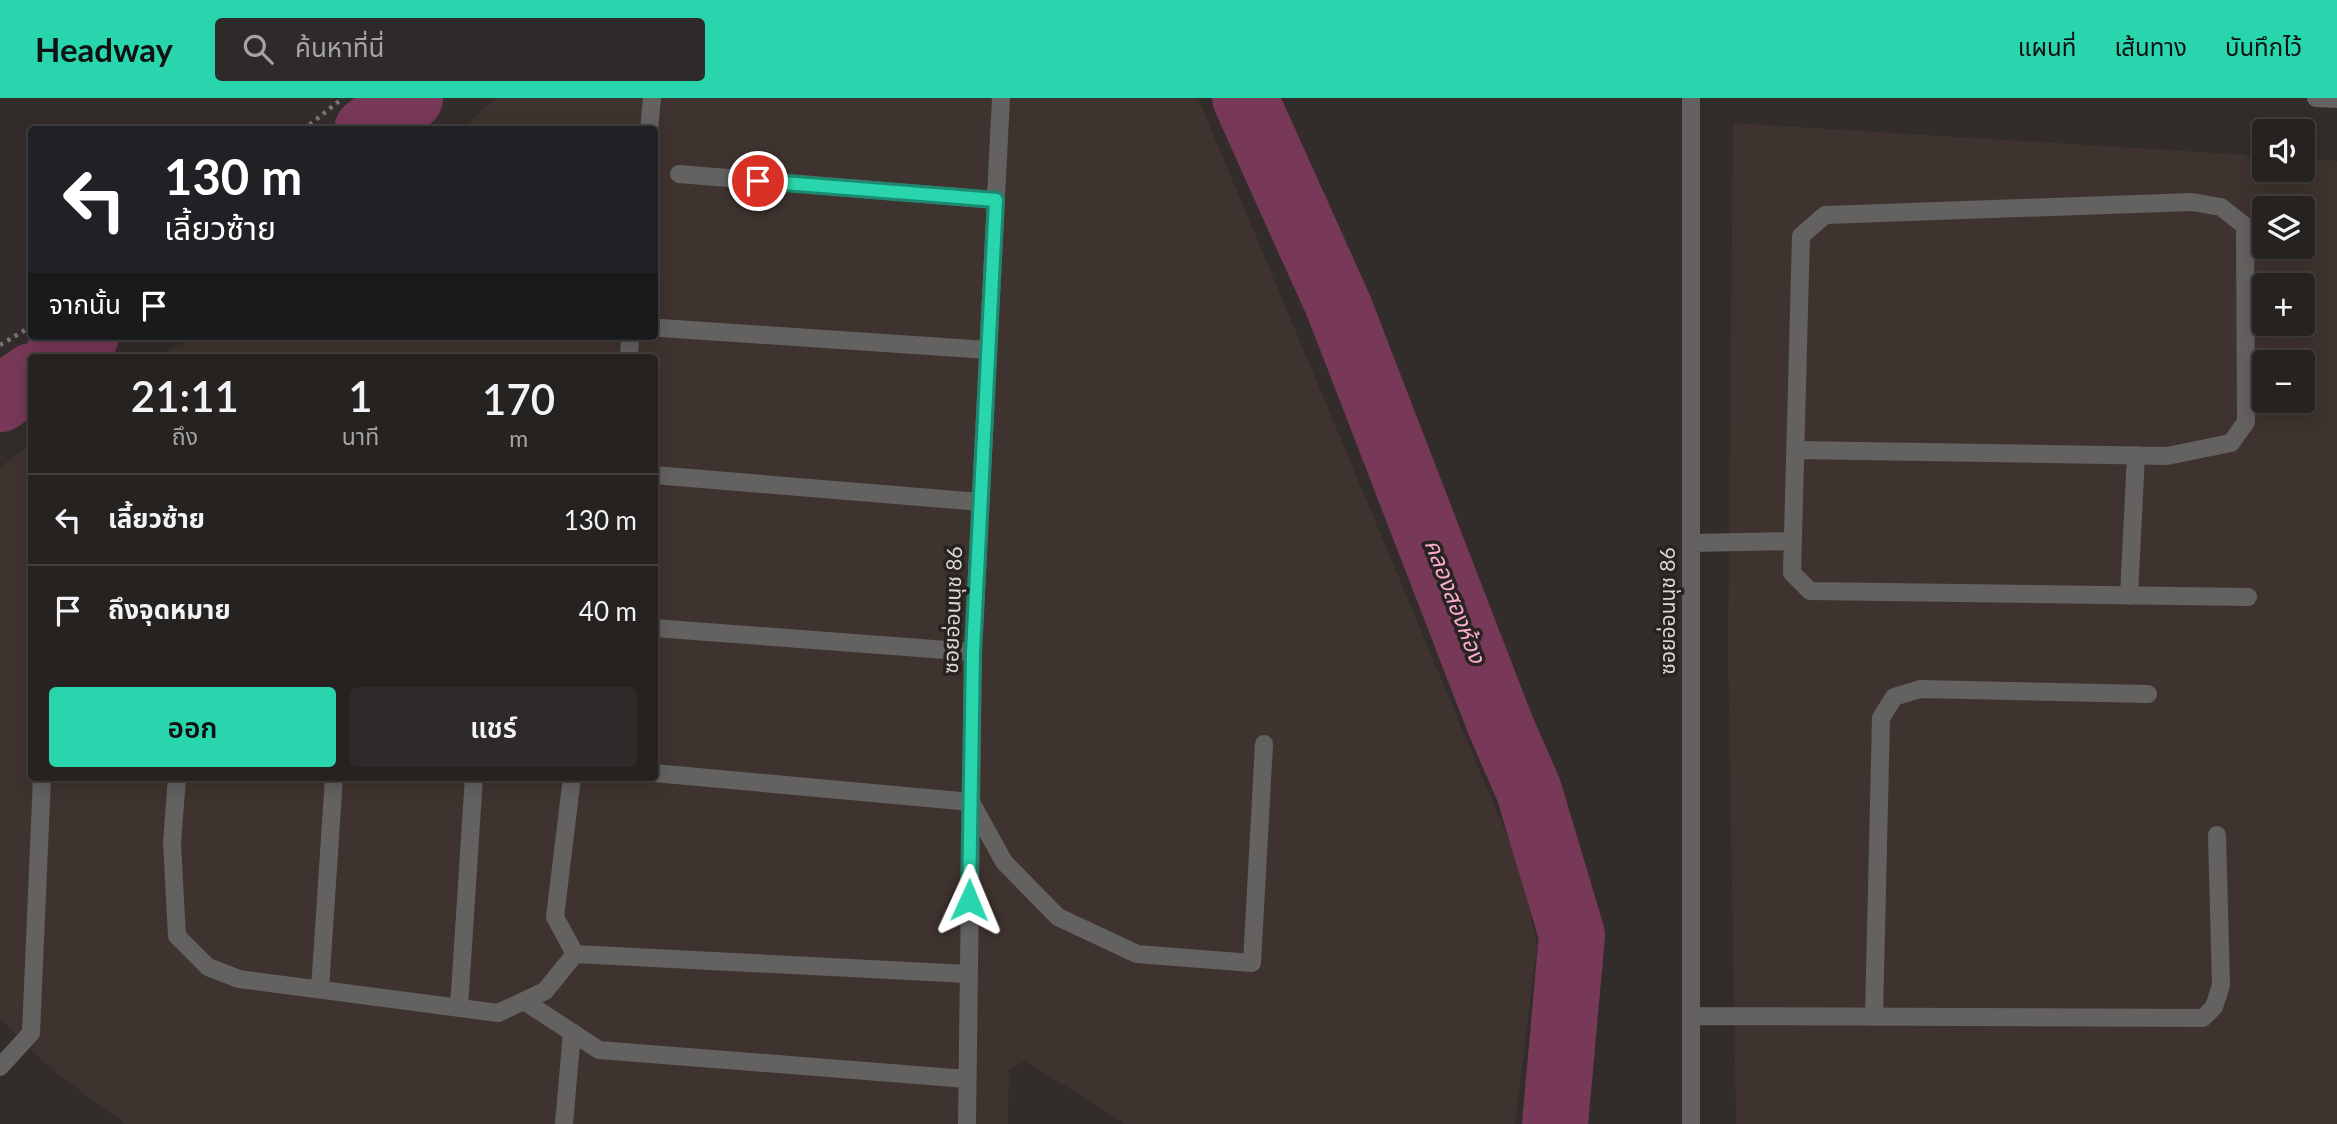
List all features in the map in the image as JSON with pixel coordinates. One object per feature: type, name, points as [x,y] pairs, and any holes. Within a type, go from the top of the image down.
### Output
[{"type":"street","points":[[649,126],[652,98]]},
{"type":"street","name":"ซอยอ่อนนุช 86","points":[[967,1124],[973,652],[1001,98]]},
{"type":"street","name":"ซอยอ่อนนุช 86","points":[[1691,98],[1691,1124]]},
{"type":"street","points":[[2316,98],[2337,99]]},
{"type":"street","points":[[679,174],[996,200]]},
{"type":"street","points":[[1796,450],[2168,456],[2231,443],[2246,422],[2245,226],[2221,207],[2192,202],[1825,215],[1801,236],[1792,573],[1810,591],[2248,597]]},
{"type":"street","points":[[661,328],[988,350]]},
{"type":"street","points":[[2129,596],[2136,455]]},
{"type":"street","points":[[658,475],[980,502]]},
{"type":"street","points":[[1690,543],[1793,541]]},
{"type":"street","points":[[658,628],[973,652]]},
{"type":"street","points":[[1874,1016],[1881,718],[1894,697],[1920,689],[2148,694]]},
{"type":"street","points":[[658,773],[971,802],[1004,862],[1058,917],[1137,954],[1252,962],[1264,744]]},
{"type":"street","points":[[0,1067],[31,1033],[43,781]]},
{"type":"street","points":[[177,781],[172,843],[177,936],[208,967],[239,979],[498,1013],[545,991],[575,954]]},
{"type":"street","points":[[320,989],[334,781]]},
{"type":"street","points":[[458,1007],[474,781]]},
{"type":"street","points":[[572,781],[555,917],[575,954]]},
{"type":"street","points":[[1691,1016],[2203,1018],[2214,1007],[2221,985],[2217,835]]},
{"type":"street","points":[[575,954],[968,974]]},
{"type":"street","points":[[524,1001],[599,1050],[967,1079]]},
{"type":"street","points":[[564,1124],[572,1032]]},
{"type":"path","points":[[308,126],[343,98]]},
{"type":"path","points":[[0,345],[28,328]]},
{"type":"shaded area","points":[[495,98],[1198,98],[1520,867],[1537,944],[1515,1124],[1126,1124],[1025,1061],[1009,1070],[1008,1124],[126,1124],[57,1074],[0,1018],[0,467],[28,447],[28,781],[658,781],[658,354],[164,354],[185,340],[658,340],[658,126],[466,126]]},
{"type":"shaded area","points":[[1733,123],[2252,155],[2252,182],[2315,182],[2315,159],[2337,161],[2337,1124],[1736,1124],[1728,651]]},
{"type":"waterway","points":[[372,126],[410,98]]},
{"type":"waterway","name":"คลองสองห้อง","points":[[1245,98],[1339,307],[1500,724],[1529,791],[1572,935],[1555,1124]]},
{"type":"waterway","points":[[61,354],[80,340]]},
{"type":"waterway","points":[[0,399],[28,379]]},
{"type":"route","points":[[758,181],[996,200],[973,652],[969,900]]}]
